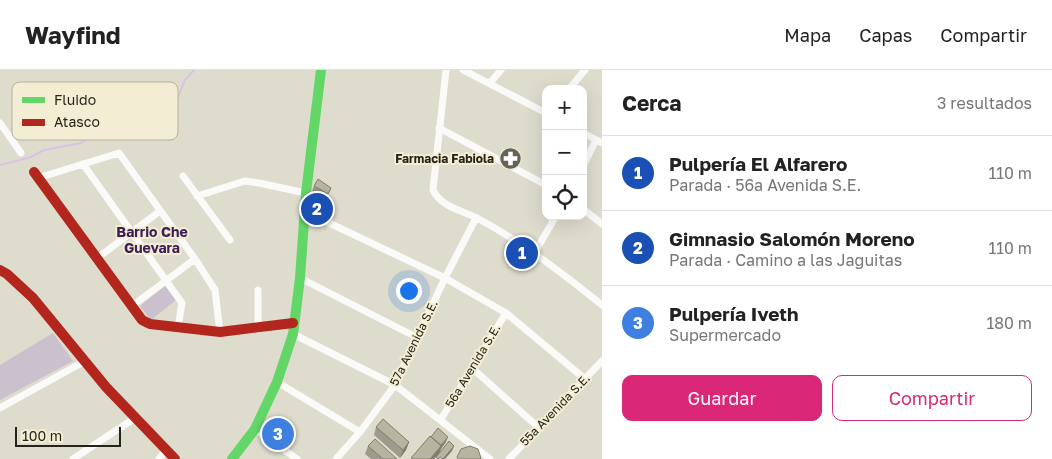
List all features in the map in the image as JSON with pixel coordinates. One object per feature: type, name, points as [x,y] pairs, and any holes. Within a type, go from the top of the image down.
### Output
[{"type":"street","points":[[232,459],[255,429],[277,382],[293,329],[300,278],[306,193],[321,70]]},
{"type":"street","points":[[446,70],[433,190],[442,202],[476,218],[535,252],[602,305]]},
{"type":"street","points":[[463,70],[542,111]]},
{"type":"street","points":[[490,83],[501,70]]},
{"type":"street","points":[[572,85],[585,70]]},
{"type":"street","points":[[0,123],[21,154]]},
{"type":"street","points":[[439,128],[542,183]]},
{"type":"street","points":[[587,135],[599,142],[587,160]]},
{"type":"street","points":[[220,332],[216,293],[196,259],[119,153],[36,175],[142,320],[150,324],[220,332],[293,329],[395,385],[490,459]]},
{"type":"street","points":[[83,164],[182,303],[178,328]]},
{"type":"street","points":[[183,176],[230,240]]},
{"type":"street","points":[[197,196],[245,181],[306,193]]},
{"type":"street","points":[[96,259],[160,211]]},
{"type":"street","points":[[306,212],[445,278],[506,313],[585,379]]},
{"type":"street","points":[[587,212],[602,224]]},
{"type":"street","name":"57a Avenida S.E.","points":[[336,459],[360,432],[395,385],[445,278],[476,218]]},
{"type":"street","points":[[535,252],[554,220]]},
{"type":"street","points":[[132,306],[196,259]]},
{"type":"street","points":[[0,270],[8,274],[33,298],[106,387],[174,459]]},
{"type":"street","points":[[300,278],[418,338]]},
{"type":"street","points":[[258,290],[258,329]]},
{"type":"street","name":"56a Avenida S.E.","points":[[441,419],[506,313]]},
{"type":"street","points":[[0,408],[86,361]]},
{"type":"street","name":"55a Avenida S.E.","points":[[509,459],[602,361]]},
{"type":"street","points":[[472,368],[538,427]]},
{"type":"street","points":[[277,382],[360,432]]},
{"type":"street","points":[[73,459],[135,418]]},
{"type":"street","points":[[255,429],[297,459]]},
{"type":"street","points":[[159,459],[166,450]]},
{"type":"shaded area","points":[[165,286],[176,300],[151,320],[140,306]]},
{"type":"shaded area","points":[[53,333],[73,361],[0,400],[0,365]]},
{"type":"building","points":[[318,179],[331,188],[328,194],[314,186]]},
{"type":"building","points":[[383,419],[409,442],[403,450],[376,427]]},
{"type":"building","points":[[438,428],[448,437],[441,445],[431,437]]},
{"type":"building","points":[[430,436],[441,446],[430,459],[411,458]]},
{"type":"building","points":[[375,439],[397,459],[383,459],[368,446]]},
{"type":"building","points":[[449,441],[454,446],[443,459],[440,457],[438,459],[436,457]]},
{"type":"building","points":[[470,446],[478,449],[481,458],[458,459],[457,457],[461,449]]},
{"type":"waterway","points":[[178,97],[185,80],[194,70]]},
{"type":"waterway","points":[[0,165],[31,157],[44,150],[81,143],[86,140]]},
{"type":"traffic: fast","points":[[232,459],[255,429],[277,382],[293,334],[300,278],[306,193],[321,70]]},
{"type":"traffic: jam","points":[[34,172],[142,320],[150,324],[220,332],[293,323]]},
{"type":"traffic: jam","points":[[0,270],[33,298],[106,387],[175,459]]},
{"type":"place","name":"Farmacia Fabiola","points":[[510,159]]},
{"type":"place","name":"Gimnasio Salomón Moreno","points":[[317,209]]},
{"type":"place","name":"Pulpería El Alfarero","points":[[522,253]]},
{"type":"place","name":"Pulpería Iveth","points":[[278,434]]},
{"type":"district","name":"Barrio Che Guevara","points":[[152,240]]}]
